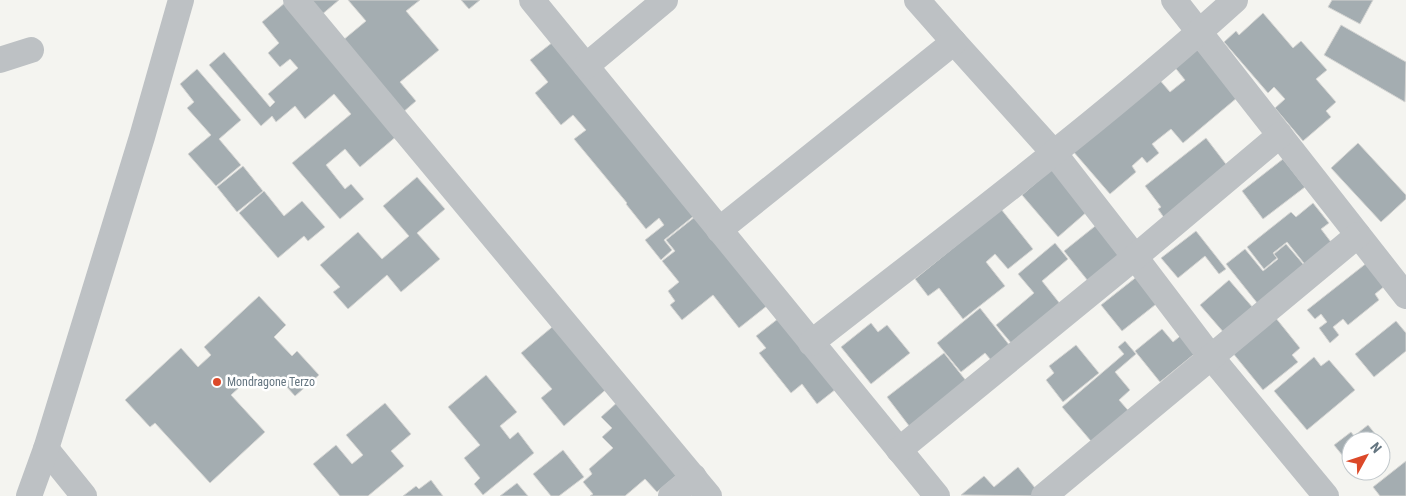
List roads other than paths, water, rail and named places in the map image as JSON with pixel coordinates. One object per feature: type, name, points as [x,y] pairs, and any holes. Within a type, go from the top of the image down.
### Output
[{"type":"street","points":[[29,496],[46,449],[142,137],[181,0]]},
{"type":"street","points":[[296,0],[702,487],[671,496]]},
{"type":"street","points":[[532,0],[937,496]]},
{"type":"street","points":[[586,66],[665,0]]},
{"type":"street","points":[[917,0],[1054,153],[1211,357],[1326,496]]},
{"type":"street","points":[[1174,0],[1406,296]]},
{"type":"street","points":[[811,343],[1054,153],[1235,0]]},
{"type":"street","points":[[719,230],[954,42]]},
{"type":"street","points":[[0,60],[30,50]]},
{"type":"street","points":[[899,450],[1135,257],[1280,135]]},
{"type":"street","points":[[1044,496],[1358,235]]},
{"type":"street","points":[[46,449],[84,496]]},
{"type":"place","name":"Mondragone Terzo","points":[[217,382]]}]
